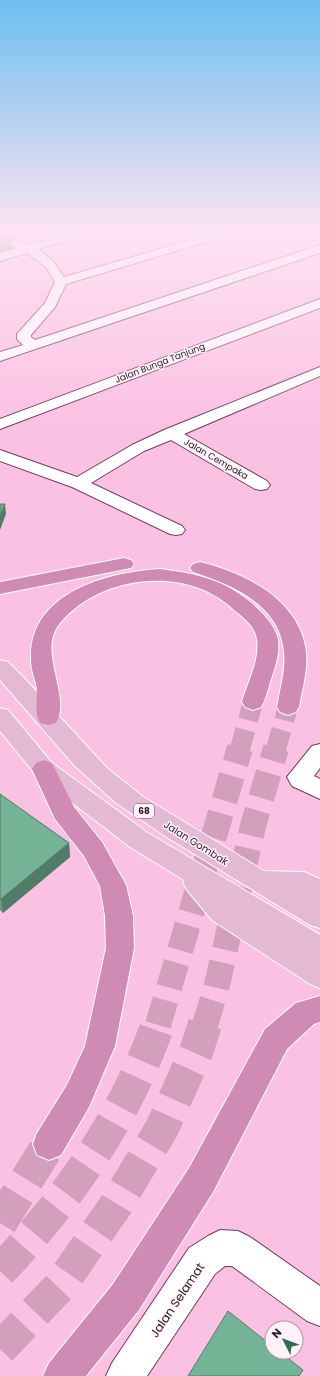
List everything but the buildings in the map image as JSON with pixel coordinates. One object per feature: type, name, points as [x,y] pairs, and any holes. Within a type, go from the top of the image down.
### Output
[{"type":"highway","points":[[0,588],[73,575],[120,564],[152,562],[186,564],[232,579],[252,589],[275,610],[290,630],[294,652],[293,680],[288,707]]},
{"type":"highway","points":[[48,717],[47,683],[41,660],[42,646],[49,623],[73,599],[82,593],[106,582],[133,576],[163,575],[198,581],[235,598],[247,609],[266,634],[268,650],[253,702]]},
{"type":"highway","points":[[44,769],[64,812],[93,849],[113,885],[119,916],[120,948],[100,1046],[78,1096],[49,1144]]},
{"type":"highway","points":[[62,1376],[126,1297],[197,1186],[276,1039],[306,1012],[320,1009]]},
{"type":"main road","name":"Jalan Gombak","points":[[0,667],[21,687],[80,755],[113,787],[142,809],[259,882],[320,917]]},
{"type":"main road","points":[[0,716],[44,769],[139,840],[320,949]]},
{"type":"main road","points":[[183,867],[222,912],[320,975]]},
{"type":"main road","points":[[259,882],[304,883],[320,892]]},
{"type":"street","points":[[34,346],[24,339],[24,334],[47,310],[57,294]]},
{"type":"street","points":[[0,357],[187,294]]},
{"type":"street","name":"Jalan Bunga Tanjung","points":[[0,424],[319,308]]},
{"type":"street","points":[[78,483],[138,448],[170,433],[320,371]]},
{"type":"street","name":"Jalan Cempaka","points":[[170,433],[261,485]]},
{"type":"street","points":[[0,455],[78,483],[176,530]]},
{"type":"street","points":[[320,752],[298,777],[320,790]]},
{"type":"street","name":"Jalan Selamat","points":[[125,1376],[202,1261],[220,1248],[238,1249],[320,1308]]},
{"type":"tunnel","points":[[240,749],[253,702]]},
{"type":"tunnel","points":[[276,749],[288,707]]},
{"type":"tunnel","points":[[158,1025],[240,748]]},
{"type":"tunnel","points":[[205,1025],[216,989],[253,826],[276,748]]},
{"type":"tunnel","points":[[0,1271],[72,1186],[112,1124],[145,1059],[158,1024]]},
{"type":"tunnel","points":[[0,1349],[59,1287],[116,1205],[162,1128],[196,1052],[205,1024]]},
{"type":"tunnel","points":[[0,1223],[49,1144]]}]
